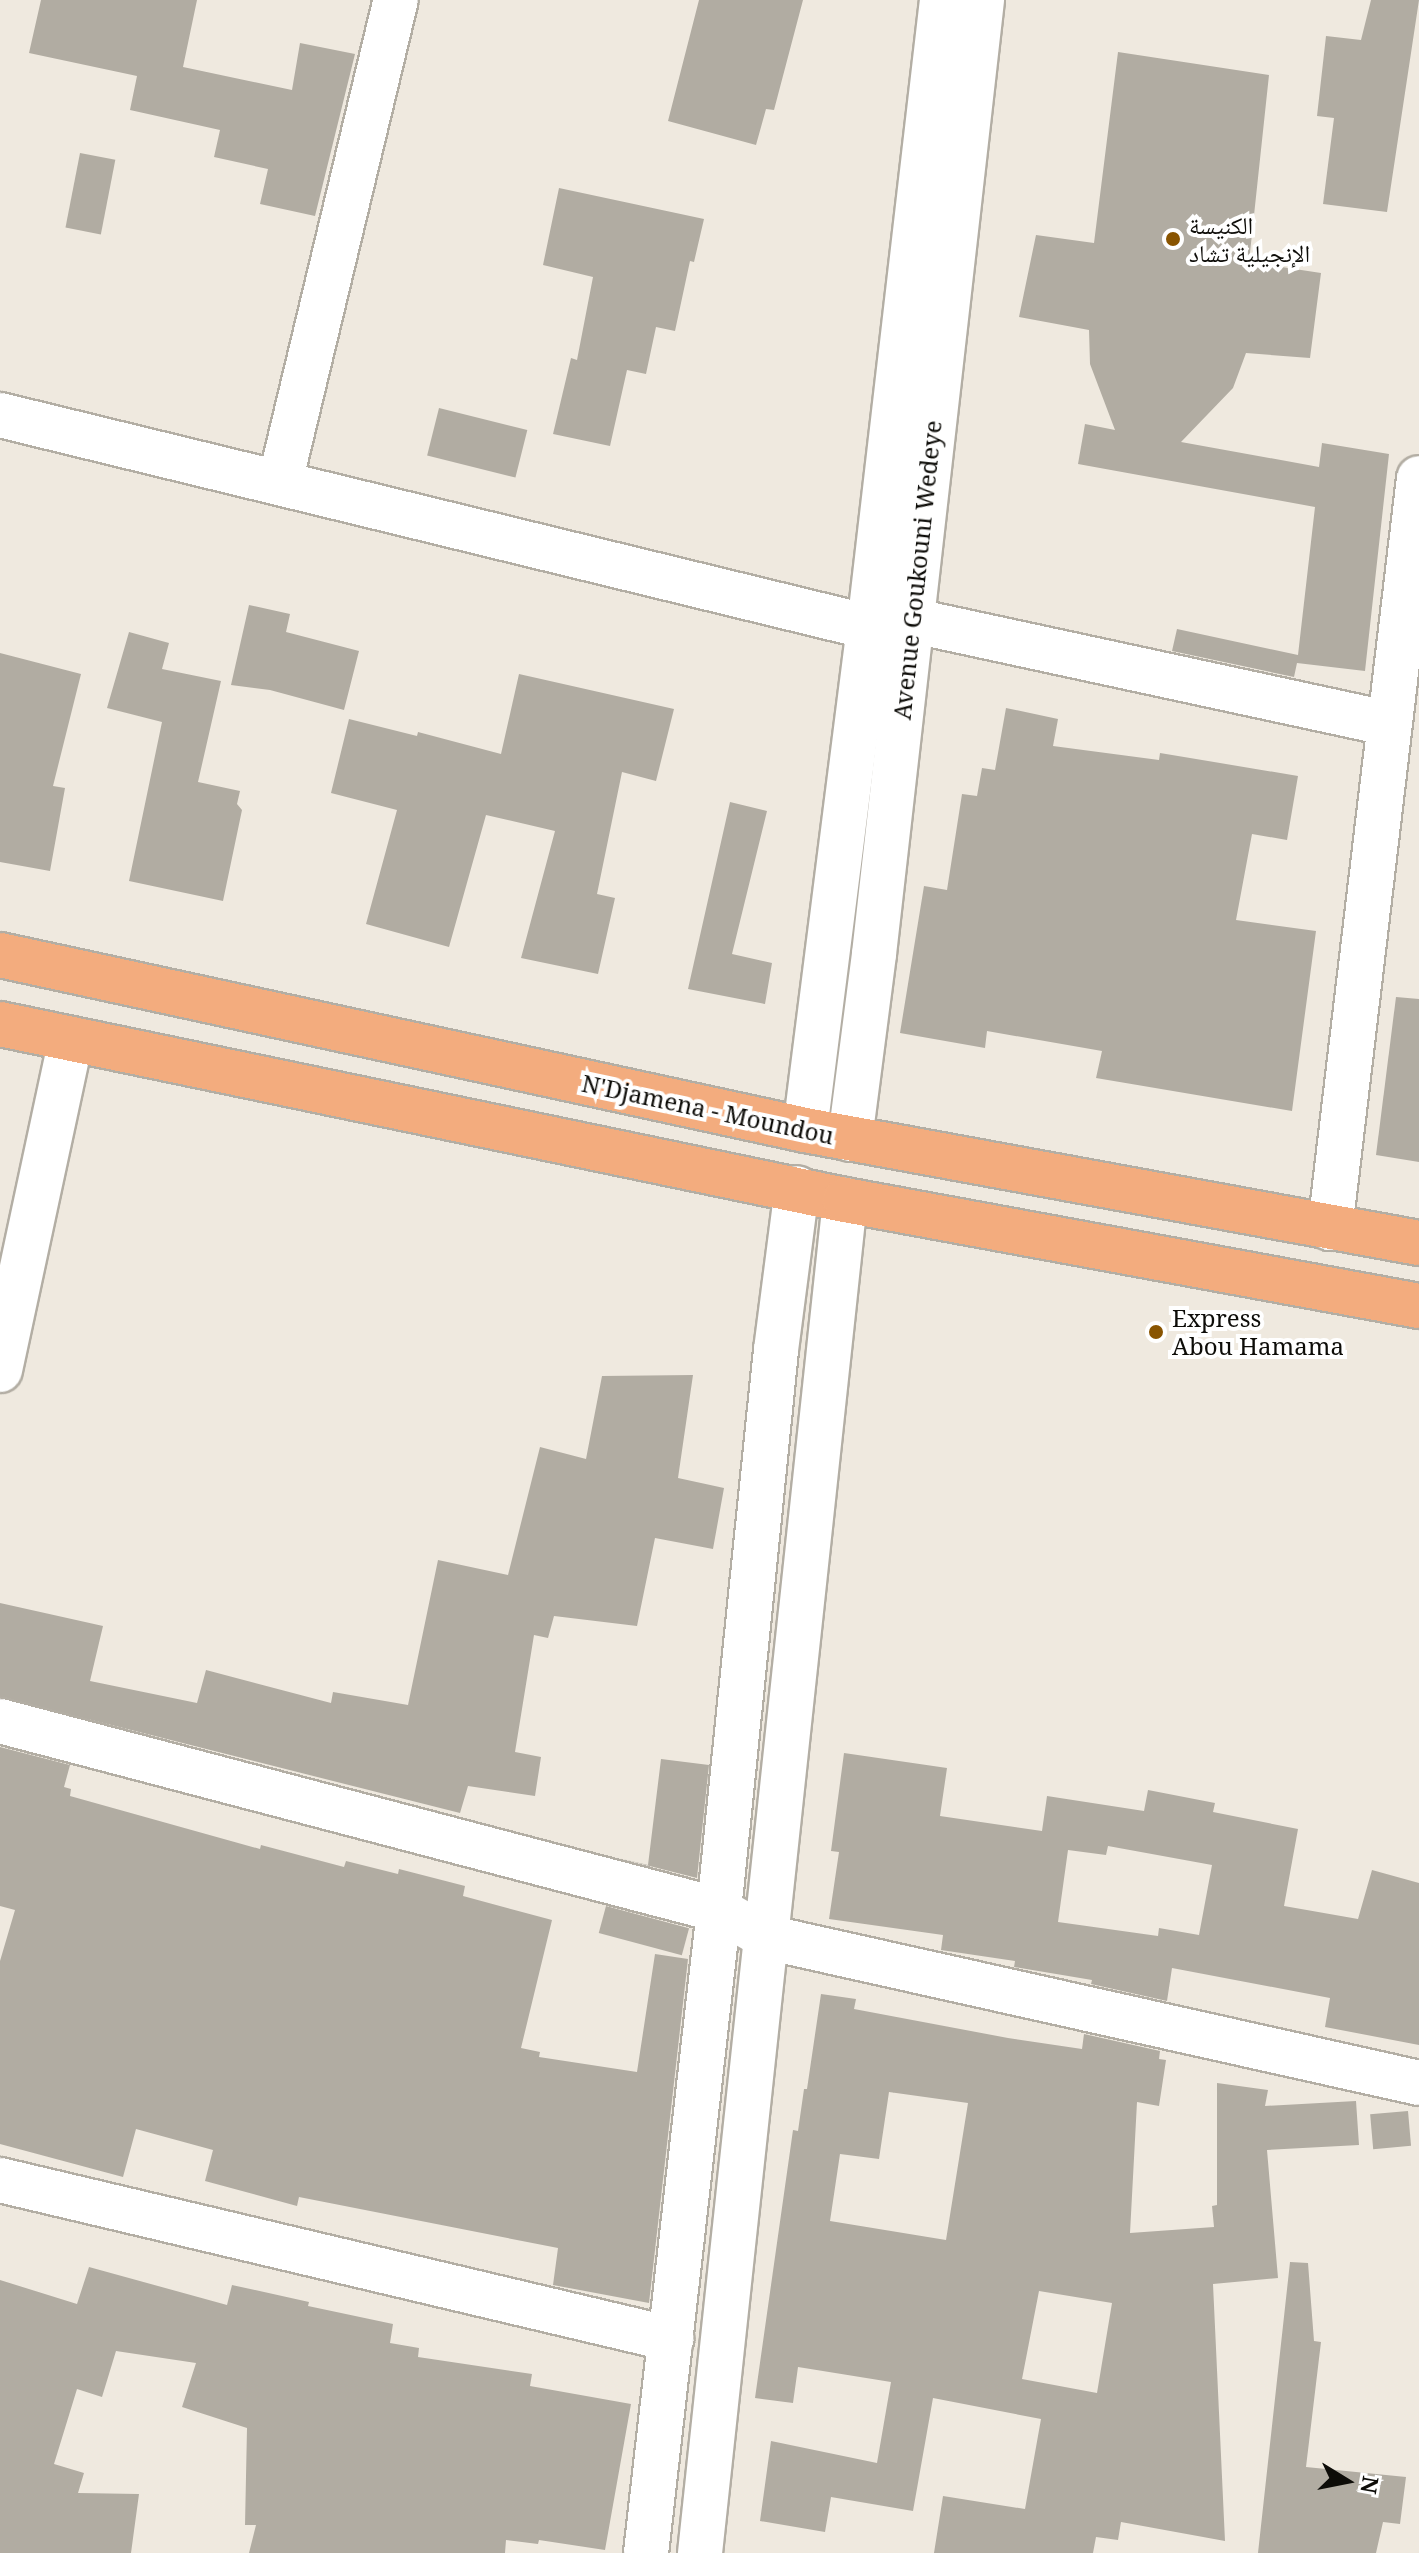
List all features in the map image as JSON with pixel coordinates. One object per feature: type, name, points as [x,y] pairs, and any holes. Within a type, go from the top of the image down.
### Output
[{"type":"main road","name":"N'Djamena - Moundou","points":[[0,955],[805,1130],[1419,1243]]},
{"type":"main road","points":[[0,1024],[845,1200],[1419,1306]]},
{"type":"street","points":[[280,482],[396,0]]},
{"type":"street","name":"Avenue Goukouni Wedeye","points":[[850,1139],[942,0]]},
{"type":"street","name":"Avenue Goukouni Wedeye","points":[[805,1130],[890,624],[982,0]]},
{"type":"street","points":[[0,415],[890,624],[1388,723]]},
{"type":"street","points":[[1330,1228],[1419,478]]},
{"type":"street","points":[[0,1370],[71,1040]]},
{"type":"street","points":[[646,2553],[719,1910],[776,1350],[797,1188]]},
{"type":"street","points":[[700,2553],[845,1200]]},
{"type":"street","points":[[0,1721],[719,1910],[766,1937],[1419,2083]]},
{"type":"street","points":[[0,2180],[671,2339]]},
{"type":"building","points":[[41,0],[197,0],[183,67],[292,90],[300,43],[355,54],[315,216],[260,204],[268,169],[214,157],[220,130],[130,110],[137,76],[29,53]]},
{"type":"building","points":[[699,0],[803,0],[774,110],[766,109],[756,145],[668,121]]},
{"type":"building","points":[[1371,0],[1419,0],[1387,212],[1323,204],[1334,118],[1317,116],[1326,36],[1361,40]]},
{"type":"building","name":"الكنيسة الإنجيلية تشاد","points":[[1118,52],[1269,75],[1249,262],[1321,273],[1310,358],[1246,353],[1233,388],[1181,442],[1319,467],[1322,443],[1389,454],[1365,671],[1297,663],[1294,677],[1172,651],[1177,629],[1298,655],[1315,507],[1078,464],[1085,424],[1115,430],[1090,364],[1089,330],[1019,317],[1036,235],[1094,243]]},
{"type":"building","points":[[80,153],[115,160],[101,234],[65,228]]},
{"type":"building","points":[[559,188],[704,219],[694,262],[690,261],[675,331],[656,327],[646,374],[627,370],[610,446],[553,434],[571,358],[577,360],[593,277],[543,265]]},
{"type":"building","points":[[439,408],[527,430],[515,478],[427,456]]},
{"type":"building","points":[[249,605],[290,614],[286,632],[359,651],[344,710],[270,690],[231,685]]},
{"type":"building","points":[[129,632],[169,643],[162,669],[221,681],[198,782],[240,791],[237,804],[242,810],[223,901],[129,881],[162,722],[107,708]]},
{"type":"building","points":[[0,653],[81,674],[53,786],[65,788],[50,871],[0,862]]},
{"type":"building","points":[[519,674],[674,709],[656,781],[622,772],[597,894],[615,898],[598,974],[521,958],[555,831],[486,815],[449,947],[366,924],[397,810],[331,793],[349,719],[417,736],[418,732],[501,754]]},
{"type":"building","points":[[1006,708],[1058,719],[1053,746],[1159,760],[1160,753],[1298,776],[1287,840],[1252,834],[1236,920],[1316,931],[1292,1111],[1096,1078],[1102,1051],[987,1031],[985,1048],[900,1033],[924,886],[947,890],[962,794],[977,796],[982,768],[995,770]]},
{"type":"building","points":[[730,802],[767,811],[732,954],[772,963],[765,1004],[688,989]]},
{"type":"building","points":[[1396,997],[1419,999],[1419,1162],[1376,1155]]},
{"type":"building","points":[[693,1375],[678,1478],[724,1488],[713,1549],[655,1538],[637,1626],[554,1616],[548,1638],[534,1635],[515,1752],[541,1757],[535,1796],[468,1786],[460,1813],[0,1697],[0,1603],[103,1626],[90,1681],[197,1703],[206,1670],[331,1703],[333,1692],[408,1705],[438,1560],[508,1575],[540,1447],[586,1459],[602,1376]]},
{"type":"building","points":[[0,1747],[70,1765],[64,1787],[71,1789],[70,1796],[260,1849],[261,1845],[344,1867],[346,1861],[398,1874],[399,1869],[465,1886],[463,1896],[552,1920],[521,2048],[540,2052],[539,2057],[637,2072],[655,1954],[688,1959],[649,2303],[553,2285],[558,2248],[299,2197],[297,2206],[205,2181],[213,2150],[136,2129],[123,2177],[0,2144],[0,1961],[15,1910],[0,1906]]},
{"type":"building","points":[[844,1753],[947,1768],[940,1816],[1042,1831],[1047,1796],[1144,1811],[1148,1790],[1215,1803],[1213,1812],[1298,1829],[1284,1906],[1358,1919],[1372,1870],[1419,1883],[1419,2045],[1325,2027],[1330,1998],[1172,1968],[1167,2001],[1091,1984],[1092,1980],[1014,1967],[1015,1961],[941,1950],[943,1935],[829,1919],[839,1852],[831,1851]],"holes":[[[1108,1846],[1212,1865],[1199,1935],[1159,1928],[1158,1936],[1058,1922],[1068,1850],[1106,1855]]]},
{"type":"building","points":[[661,1759],[709,1765],[697,1878],[618,1858],[648,1865]]},
{"type":"building","points":[[606,1906],[689,1928],[682,1955],[599,1933]]},
{"type":"building","points":[[821,1994],[856,1999],[854,2009],[1008,2038],[1082,2049],[1084,2034],[1160,2051],[1159,2059],[1166,2060],[1159,2106],[1137,2102],[1130,2233],[1214,2227],[1212,2206],[1217,2205],[1217,2083],[1268,2090],[1265,2106],[1356,2101],[1359,2145],[1267,2150],[1278,2278],[1213,2284],[1225,2541],[1121,2522],[1118,2540],[1096,2537],[1093,2553],[934,2553],[943,2496],[1025,2509],[1041,2419],[933,2398],[913,2511],[831,2497],[825,2532],[760,2521],[771,2441],[877,2463],[891,2382],[798,2367],[793,2403],[755,2398],[793,2130],[798,2131],[804,2089],[807,2089]],"holes":[[[889,2092],[968,2103],[946,2240],[830,2221],[840,2154],[879,2159]],[[1039,2291],[1112,2303],[1097,2393],[1022,2379]]]},
{"type":"building","points":[[1408,2111],[1411,2146],[1373,2149],[1370,2114]]},
{"type":"building","points":[[1290,2262],[1308,2263],[1314,2341],[1321,2342],[1306,2467],[1406,2477],[1400,2524],[1383,2522],[1376,2553],[1258,2553]]},
{"type":"building","points":[[89,2267],[227,2305],[232,2285],[309,2302],[308,2306],[393,2324],[390,2343],[419,2348],[418,2357],[532,2374],[530,2386],[631,2404],[605,2550],[539,2540],[538,2544],[506,2540],[505,2553],[249,2553],[256,2525],[245,2525],[247,2428],[182,2407],[196,2363],[116,2351],[102,2397],[77,2389],[54,2464],[84,2473],[78,2493],[139,2494],[131,2553],[0,2553],[0,2280],[77,2304]]},
{"type":"place","name":"الكنيسة الإنجيلية تشاد","points":[[1173,239]]},
{"type":"place","name":"Express Abou Hamama","points":[[1156,1332]]}]
